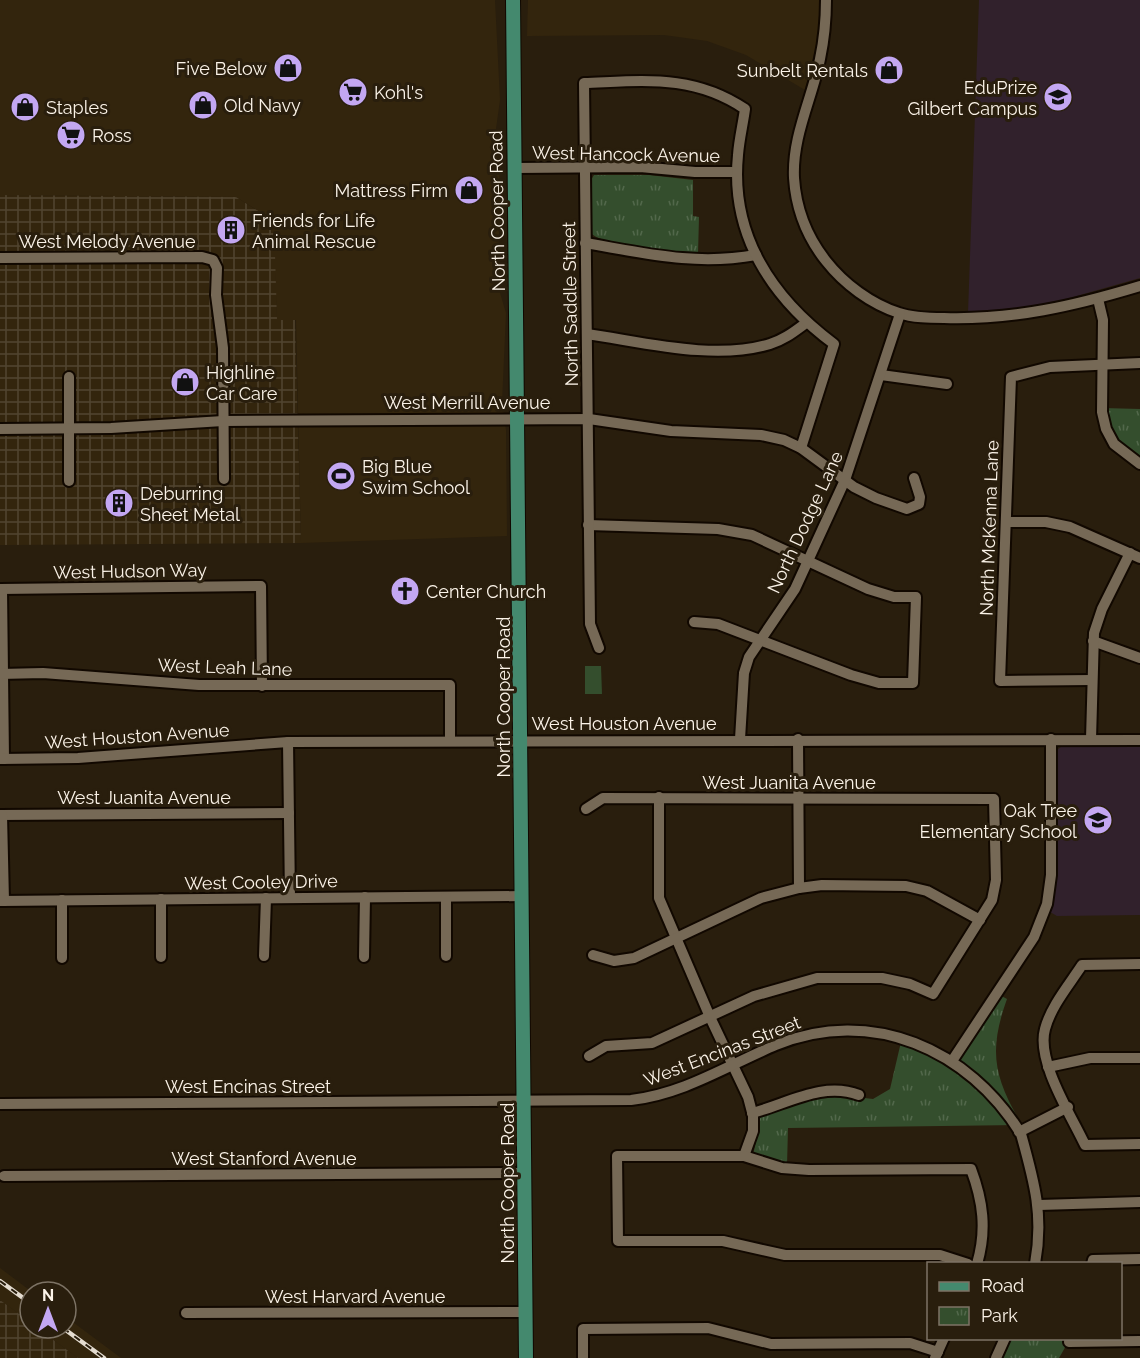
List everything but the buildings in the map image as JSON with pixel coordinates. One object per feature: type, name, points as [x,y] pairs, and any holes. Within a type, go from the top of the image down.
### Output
[{"type":"main road","name":"North Cooper Road","points":[[513,0],[526,1358]]},
{"type":"street","points":[[826,0],[820,59],[798,132],[795,153],[796,197],[811,241],[838,276],[876,303],[900,314],[965,319],[1020,316],[1098,299],[1140,286]]},
{"type":"street","name":"North Saddle Street","points":[[599,648],[590,624],[584,82],[669,80],[715,91],[745,109],[737,172]]},
{"type":"street","name":"West Hancock Avenue","points":[[515,168],[640,167],[695,172],[737,172]]},
{"type":"street","points":[[737,172],[742,212],[756,255],[782,299],[806,323],[834,344],[801,448]]},
{"type":"street","points":[[585,243],[695,261],[727,260],[756,255]]},
{"type":"street","name":"West Melody Avenue","points":[[0,258],[202,257],[213,260],[217,268],[216,295],[223,348],[223,421]]},
{"type":"street","points":[[1098,299],[1103,320],[1102,412],[1106,429],[1114,444],[1140,464]]},
{"type":"street","name":"North Dodge Lane","points":[[740,739],[744,673],[759,640],[795,589],[845,480],[900,314]]},
{"type":"street","points":[[587,334],[687,349],[745,349],[772,344],[806,323]]},
{"type":"street","points":[[1102,363],[1140,363]]},
{"type":"street","name":"North McKenna Lane","points":[[1092,681],[1000,681],[1011,377],[1050,367],[1102,363]]},
{"type":"street","points":[[881,375],[947,384]]},
{"type":"street","points":[[69,377],[69,481]]},
{"type":"street","name":"West Merrill Avenue","points":[[0,429],[150,427],[223,421],[589,419],[671,431],[761,435],[784,440],[801,448],[845,480],[876,498],[907,509],[919,504],[920,497],[914,478]]},
{"type":"street","points":[[223,421],[224,478]]},
{"type":"street","points":[[1006,522],[1046,522],[1070,527],[1135,555],[1102,609],[1093,641],[1091,740]]},
{"type":"street","points":[[588,525],[718,529],[740,533],[774,543],[807,563],[868,589],[894,597],[916,597],[913,683],[870,680],[718,624],[694,622]]},
{"type":"street","name":"West Hudson Way","points":[[1,589],[261,586],[262,686]]},
{"type":"street","points":[[1,589],[2,759]]},
{"type":"street","points":[[1093,641],[1140,657]]},
{"type":"street","name":"West Leah Lane","points":[[1,674],[43,673],[199,685],[450,685],[450,740]]},
{"type":"street","name":"West Houston Avenue","points":[[2,759],[78,758],[288,742],[521,739],[1140,740]]},
{"type":"street","points":[[798,739],[799,888]]},
{"type":"street","points":[[952,1061],[1034,937],[1047,904],[1051,875],[1051,740]]},
{"type":"street","points":[[288,742],[290,898]]},
{"type":"street","points":[[659,797],[659,898],[710,1017],[748,1097],[753,1131],[744,1156]]},
{"type":"street","name":"West Juanita Avenue","points":[[586,808],[603,798],[994,799],[996,880],[992,900],[980,920]]},
{"type":"street","name":"West Juanita Avenue","points":[[1,815],[289,813]]},
{"type":"street","points":[[1,815],[2,901]]},
{"type":"street","points":[[589,1056],[606,1046],[652,1043],[754,996],[817,978],[882,978],[910,984],[933,994],[980,920],[927,891],[906,886],[822,885],[799,888],[761,898],[634,958],[614,961],[593,955]]},
{"type":"street","name":"West Cooley Drive","points":[[2,901],[522,896]]},
{"type":"street","points":[[364,957],[365,897]]},
{"type":"street","points":[[446,897],[446,956]]},
{"type":"street","points":[[264,956],[266,898]]},
{"type":"street","points":[[161,899],[161,957]]},
{"type":"street","points":[[62,900],[62,958]]},
{"type":"street","points":[[1140,964],[1082,965],[1050,1016],[1044,1030],[1044,1056],[1085,1145],[1140,1144]]},
{"type":"street","name":"West Encinas Street","points":[[0,1104],[647,1098],[681,1088],[778,1045],[837,1030],[871,1032],[927,1046],[952,1061],[983,1088],[1019,1132],[1039,1205],[1039,1241],[1035,1262]]},
{"type":"street","points":[[1048,1067],[1090,1058],[1140,1058]]},
{"type":"street","points":[[752,1113],[817,1092],[844,1089],[859,1095]]},
{"type":"street","points":[[1019,1132],[1068,1107]]},
{"type":"street","points":[[964,1262],[940,1255],[785,1255],[723,1241],[618,1241],[617,1156],[744,1156],[782,1168],[809,1170],[971,1169],[981,1194],[983,1220],[982,1245],[977,1262]]},
{"type":"street","name":"West Stanford Avenue","points":[[4,1176],[525,1173]]},
{"type":"street","points":[[1039,1205],[1140,1202]]},
{"type":"street","points":[[1092,1262],[1140,1259]]},
{"type":"street","name":"West Harvard Avenue","points":[[186,1313],[525,1312]]},
{"type":"street","points":[[583,1358],[583,1329],[708,1328],[771,1344],[910,1343],[936,1355],[943,1340]]},
{"type":"street","points":[[996,1358],[1004,1340]]},
{"type":"street","points":[[1070,1340],[1140,1341]]},
{"type":"shaded area","points":[[0,0],[495,0],[500,100],[496,129],[500,183],[498,286],[506,313],[502,403],[506,430],[507,536],[301,543],[296,320],[277,321],[273,220],[236,197],[0,195]]},
{"type":"shaded area","points":[[528,0],[821,0],[817,41],[805,90],[746,55],[707,41],[664,35],[527,36]]},
{"type":"shaded area","name":"EduPrize Gilbert Campus","points":[[979,0],[1140,0],[1140,278],[1031,309],[1004,313],[968,313]]},
{"type":"shaded area","points":[[0,195],[236,197],[274,221],[277,320],[295,320],[301,543],[0,545]]},
{"type":"shaded area","name":"Oak Tree Elementary School","points":[[1062,746],[1140,746],[1140,915],[1057,916],[1050,912],[1056,751]]},
{"type":"shaded area","points":[[0,1268],[18,1282],[18,1313],[0,1300]]},
{"type":"shaded area","points":[[0,1300],[18,1313],[18,1340],[53,1340],[78,1358],[0,1358]]},
{"type":"shaded area","points":[[78,1326],[121,1358],[78,1358],[53,1340],[78,1340]]},
{"type":"green space","points":[[594,175],[649,175],[693,180],[693,216],[699,217],[698,254],[624,245],[598,238],[591,233],[591,180]]},
{"type":"green space","points":[[1102,408],[1140,409],[1140,464],[1114,444]]},
{"type":"green space","points":[[585,666],[601,666],[602,694],[585,694]]},
{"type":"green space","points":[[994,992],[1007,999],[997,1034],[997,1064],[1005,1093],[1022,1125],[788,1128],[787,1165],[753,1155],[760,1114],[821,1093],[873,1099],[890,1089],[901,1042],[949,1061]]},
{"type":"green space","points":[[1008,1340],[1064,1340],[1067,1344],[1059,1358],[999,1358]]},
{"type":"railway","points":[[0,1281],[18,1294]]},
{"type":"railway","points":[[78,1339],[104,1358]]},
{"type":"place","name":"Five Below","points":[[288,68]]},
{"type":"place","name":"Sunbelt Rentals","points":[[889,70]]},
{"type":"place","name":"Kohl's","points":[[353,92]]},
{"type":"place","name":"EduPrize Gilbert Campus","points":[[1058,97]]},
{"type":"place","name":"Old Navy","points":[[203,105]]},
{"type":"place","name":"Staples","points":[[25,107]]},
{"type":"place","name":"Ross","points":[[71,135]]},
{"type":"place","name":"Mattress Firm","points":[[469,190]]},
{"type":"place","name":"Friends for Life Animal Rescue","points":[[231,230]]},
{"type":"place","name":"Highline Car Care","points":[[185,382]]},
{"type":"place","name":"Big Blue Swim School","points":[[341,476]]},
{"type":"place","name":"Deburring Sheet Metal","points":[[119,503]]},
{"type":"place","name":"Center Church","points":[[405,591]]},
{"type":"place","name":"Oak Tree Elementary School","points":[[1098,820]]}]
